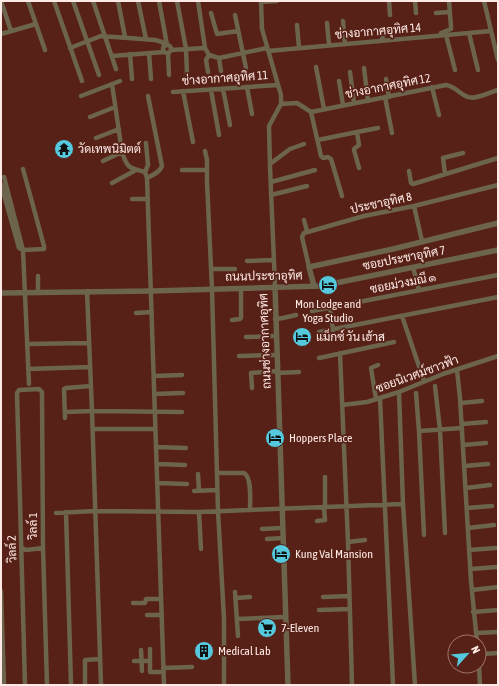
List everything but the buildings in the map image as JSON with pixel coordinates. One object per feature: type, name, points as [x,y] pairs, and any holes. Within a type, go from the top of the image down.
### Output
[{"type":"street","points":[[1,1],[11,31]]},
{"type":"street","points":[[28,1],[45,50]]},
{"type":"street","points":[[54,1],[82,81]]},
{"type":"street","points":[[73,1],[99,75]]},
{"type":"street","points":[[93,1],[116,69]]},
{"type":"street","points":[[118,1],[125,37]]},
{"type":"street","points":[[138,1],[146,39]]},
{"type":"street","points":[[159,1],[166,45]]},
{"type":"street","points":[[177,1],[186,49],[187,74]]},
{"type":"street","points":[[198,1],[205,48],[209,55],[219,58],[221,71]]},
{"type":"street","points":[[277,1],[261,2],[262,29],[281,95],[281,104],[297,103],[310,112],[322,157],[328,157],[331,159],[342,196]]},
{"type":"street","points":[[389,1],[390,15]]},
{"type":"street","points":[[415,1],[416,13]]},
{"type":"street","points":[[449,1],[451,29],[443,31],[442,33],[444,35],[455,70]]},
{"type":"street","points":[[484,1],[498,60]]},
{"type":"street","points":[[436,13],[450,12]]},
{"type":"street","points":[[211,13],[217,34],[238,31]]},
{"type":"street","points":[[235,15],[246,68]]},
{"type":"street","points":[[343,21],[345,44]]},
{"type":"street","points":[[327,23],[329,45]]},
{"type":"street","points":[[1,34],[36,24]]},
{"type":"street","points":[[297,25],[299,48]]},
{"type":"street","points":[[382,40],[384,33],[395,29]]},
{"type":"street","name":"ช่างอากาศอุทิศ 14","points":[[219,58],[268,49],[299,48],[491,31]]},
{"type":"street","points":[[469,33],[478,70]]},
{"type":"street","points":[[70,48],[96,37],[105,36],[159,40],[169,46],[169,75]]},
{"type":"street","points":[[112,56],[205,48]]},
{"type":"street","points":[[149,53],[151,78]]},
{"type":"street","points":[[130,54],[132,79]]},
{"type":"street","points":[[208,72],[206,60],[209,55]]},
{"type":"street","points":[[316,67],[324,109]]},
{"type":"street","points":[[364,68],[368,101]]},
{"type":"street","points":[[350,72],[354,103]]},
{"type":"street","points":[[386,79],[392,133]]},
{"type":"street","points":[[81,96],[120,81]]},
{"type":"street","points":[[339,81],[343,105]]},
{"type":"street","points":[[112,84],[122,152],[127,166],[145,172]]},
{"type":"street","name":"ช่างอากาศอุทิศ 11","points":[[173,92],[278,85]]},
{"type":"street","name":"ช่างอากาศอุทิศ 12","points":[[310,112],[446,85],[450,85],[468,97],[498,90]]},
{"type":"street","points":[[247,87],[252,114]]},
{"type":"street","points":[[432,87],[439,115]]},
{"type":"street","points":[[223,88],[230,125]]},
{"type":"street","points":[[211,90],[219,134]]},
{"type":"street","points":[[183,92],[193,142]]},
{"type":"street","points":[[147,178],[158,172],[162,166],[148,96]]},
{"type":"street","name":"ถนนช่างอากาศอุทิศ","points":[[281,104],[269,126],[288,685]]},
{"type":"street","points":[[90,116],[115,107]]},
{"type":"street","points":[[318,140],[378,128]]},
{"type":"street","points":[[96,138],[119,129]]},
{"type":"street","points":[[357,132],[359,145],[354,149],[359,168]]},
{"type":"street","points":[[146,143],[148,165],[145,172],[147,178],[152,291],[155,429],[164,685]]},
{"type":"street","points":[[270,164],[290,149],[304,144]]},
{"type":"street","points":[[205,151],[208,160],[207,170],[212,289],[217,490],[224,619],[224,685]]},
{"type":"street","points":[[103,161],[122,152]]},
{"type":"street","points":[[445,174],[443,158],[463,153]]},
{"type":"street","points":[[409,171],[412,184],[498,158]]},
{"type":"street","points":[[1,184],[19,248],[23,250],[42,250],[44,248],[23,169]]},
{"type":"street","points":[[112,183],[136,170]]},
{"type":"street","points":[[182,170],[207,170]]},
{"type":"street","points":[[271,182],[315,170]]},
{"type":"street","points":[[4,177],[23,250],[29,384]]},
{"type":"street","name":"ประชาอุทิศ 8","points":[[307,231],[364,216],[414,206],[498,185]]},
{"type":"street","points":[[271,196],[307,186]]},
{"type":"street","points":[[132,199],[148,199]]},
{"type":"street","points":[[414,206],[422,242]]},
{"type":"street","points":[[304,220],[307,231],[302,237],[309,267]]},
{"type":"street","name":"ถนนประชาอุทิศ","points":[[1,293],[152,291],[275,286],[314,286],[309,267],[422,242],[498,223]]},
{"type":"street","name":"ซอยประชาอุทิศ 7","points":[[314,286],[498,250]]},
{"type":"street","points":[[247,262],[273,260]]},
{"type":"street","points":[[413,267],[419,290]]},
{"type":"street","points":[[211,269],[235,269]]},
{"type":"street","name":"ซอยม่วงมณี ๑","points":[[312,311],[498,274]]},
{"type":"street","points":[[38,276],[38,292]]},
{"type":"street","points":[[232,320],[241,318],[241,288]]},
{"type":"street","points":[[87,291],[101,685]]},
{"type":"street","points":[[319,332],[498,297]]},
{"type":"street","points":[[330,307],[333,330]]},
{"type":"street","points":[[136,313],[152,312]]},
{"type":"street","points":[[276,318],[296,315]]},
{"type":"street","points":[[402,316],[424,381]]},
{"type":"street","points":[[246,337],[276,336]]},
{"type":"street","points":[[319,358],[394,342]]},
{"type":"street","points":[[27,344],[89,343]]},
{"type":"street","points":[[239,356],[276,354]]},
{"type":"street","points":[[340,354],[352,685]]},
{"type":"street","points":[[498,356],[498,362]]},
{"type":"street","name":"ซอยนิเวศม์ชาวฟ้า","points":[[342,405],[378,399],[424,381],[498,356]]},
{"type":"street","points":[[378,365],[371,368],[378,399],[385,505],[393,685]]},
{"type":"street","points":[[28,369],[90,367]]},
{"type":"street","points":[[457,370],[461,403],[470,569],[476,633],[498,632]]},
{"type":"street","points":[[252,388],[251,373],[299,372]]},
{"type":"street","points":[[154,376],[182,375]]},
{"type":"street","points":[[65,418],[64,389],[91,386]]},
{"type":"street","points":[[436,386],[440,430],[445,533]]},
{"type":"street","name":"วิลล์ 1","points":[[19,390],[39,389],[42,392],[43,548],[47,685]]},
{"type":"street","name":"วิลล์ 2","points":[[19,390],[17,393],[25,685]]},
{"type":"street","points":[[399,392],[415,685]]},
{"type":"street","points":[[154,394],[183,393]]},
{"type":"street","points":[[416,393],[424,535]]},
{"type":"street","points":[[461,403],[482,401]]},
{"type":"street","points":[[65,412],[182,412]]},
{"type":"street","points":[[419,431],[440,430],[486,422]]},
{"type":"street","points":[[93,429],[155,429]]},
{"type":"street","points":[[463,445],[486,443]]},
{"type":"street","points":[[156,447],[186,448]]},
{"type":"street","points":[[157,464],[185,465]]},
{"type":"street","points":[[464,466],[488,464]]},
{"type":"street","points":[[217,473],[244,472],[247,474],[249,479],[250,510]]},
{"type":"street","points":[[198,474],[196,491],[217,490]]},
{"type":"street","points":[[317,521],[325,520],[325,477]]},
{"type":"street","points":[[157,483],[187,484]]},
{"type":"street","points":[[466,488],[490,485]]},
{"type":"street","points":[[56,513],[96,511],[199,512],[404,504]]},
{"type":"street","points":[[467,508],[492,506]]},
{"type":"street","points":[[66,512],[71,685]]},
{"type":"street","points":[[199,512],[201,550]]},
{"type":"street","points":[[468,528],[494,525]]},
{"type":"street","points":[[262,529],[282,528]]},
{"type":"street","points":[[267,539],[283,538]]},
{"type":"street","points":[[348,542],[365,540]]},
{"type":"street","points":[[22,548],[26,550],[43,548]]},
{"type":"street","points":[[469,550],[496,548]]},
{"type":"street","points":[[470,569],[497,567]]},
{"type":"street","points":[[472,590],[498,587]]},
{"type":"street","points":[[1,591],[4,685]]},
{"type":"street","points":[[238,636],[236,595],[250,597]]},
{"type":"street","points":[[323,597],[349,596]]},
{"type":"street","points":[[133,603],[144,603],[146,599],[161,598]]},
{"type":"street","points":[[320,610],[350,609]]},
{"type":"street","points":[[474,612],[498,610]]},
{"type":"street","points":[[147,616],[162,615]]},
{"type":"street","points":[[237,619],[286,617]]},
{"type":"street","points":[[141,650],[142,671]]},
{"type":"street","points":[[150,650],[150,672],[192,667]]},
{"type":"street","points":[[487,654],[498,653]]},
{"type":"street","points":[[85,685],[85,660],[100,659]]},
{"type":"street","points":[[134,661],[150,661]]},
{"type":"street","points":[[479,674],[480,685]]},
{"type":"place","name":"วัดเทพนิมิตต์","points":[[64,149]]},
{"type":"place","name":"Mon Lodge and Yoga Studio","points":[[328,285]]},
{"type":"place","name":"แม็กซ์ วัน เฮ้าส","points":[[302,337]]},
{"type":"place","name":"Hoppers Place","points":[[275,438]]},
{"type":"place","name":"Kung Val Mansion","points":[[281,554]]},
{"type":"place","name":"7-Eleven","points":[[267,628]]},
{"type":"place","name":"Medical Lab","points":[[204,651]]}]
